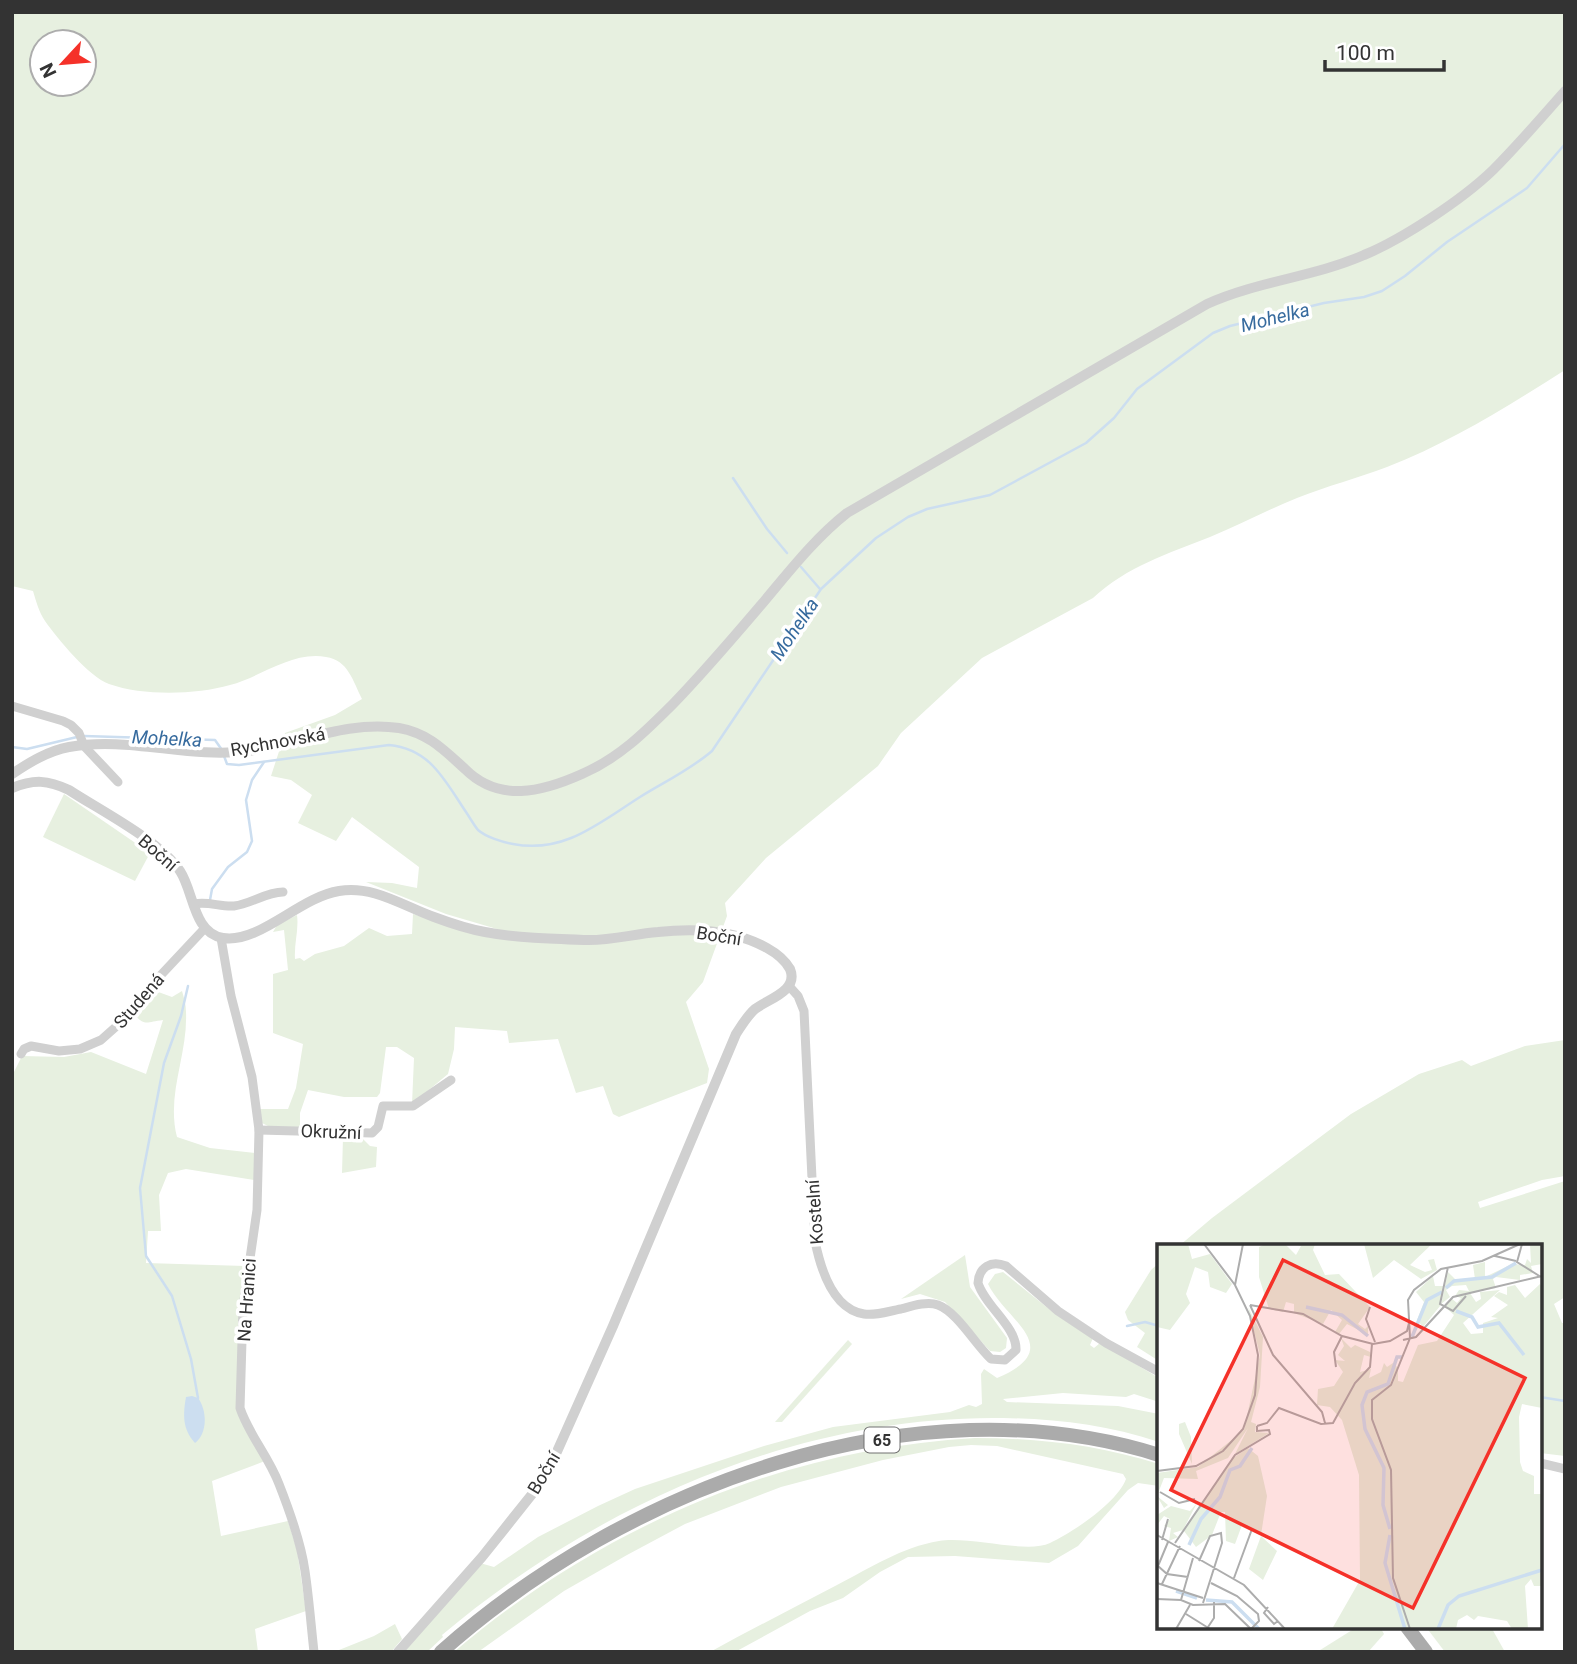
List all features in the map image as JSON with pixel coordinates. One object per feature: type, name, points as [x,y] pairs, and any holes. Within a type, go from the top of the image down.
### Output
[{"type":"main road","name":"65","points":[[441,1652],[528,1584],[608,1534],[702,1490],[783,1462],[878,1440],[975,1429],[1066,1434],[1157,1454]]},
{"type":"main road","points":[[1409,1629],[1426,1652]]},
{"type":"street","name":"Rychnovská","points":[[12,774],[44,755],[71,747],[82,740],[231,752],[248,751],[346,729],[382,727],[398,728],[426,737],[448,752],[478,780],[508,791],[545,788],[583,774],[609,760],[641,737],[717,658],[814,542],[847,513],[1207,304],[1255,286],[1355,259],[1406,233],[1491,172],[1565,91]]},
{"type":"street","points":[[12,706],[63,720],[118,782]]},
{"type":"street","name":"Boční","points":[[12,788],[29,781],[54,783],[157,847],[175,863],[187,881],[200,922],[205,928]]},
{"type":"street","name":"Boční","points":[[220,938],[250,936],[312,900],[338,891],[353,890],[381,894],[435,917],[484,932],[606,941],[658,932],[721,933],[757,943],[779,956],[791,973],[789,986],[749,1016],[736,1034],[613,1326],[551,1465],[537,1488],[398,1652]]},
{"type":"street","points":[[194,904],[204,902],[238,905],[283,892]]},
{"type":"street","points":[[205,928],[220,938]]},
{"type":"street","name":"Studená","points":[[21,1054],[31,1046],[59,1051],[80,1049],[101,1040],[119,1024],[205,928]]},
{"type":"street","name":"Na Hranici","points":[[220,938],[231,996],[252,1077],[259,1130],[257,1210],[243,1307],[239,1398],[245,1421],[270,1462],[279,1483],[301,1549],[314,1652]]},
{"type":"street","name":"Kostelní","points":[[789,986],[798,996],[804,1011],[815,1241],[822,1270],[843,1302],[863,1314],[880,1314],[934,1303],[945,1308],[991,1359],[1005,1360],[1014,1353],[1015,1338],[988,1302],[978,1283],[983,1268],[999,1263],[1058,1311],[1157,1371]]},
{"type":"street","name":"Okružní","points":[[259,1130],[372,1133],[378,1127],[383,1106],[413,1107],[451,1080]]},
{"type":"street","points":[[1542,1463],[1565,1469]]},
{"type":"green space","points":[[12,12],[1565,12],[1565,370],[1479,423],[1411,457],[1297,498],[1148,562],[1119,578],[1093,598],[982,658],[901,733],[878,766],[766,858],[725,903],[727,916],[703,982],[686,1002],[709,1069],[707,1083],[619,1117],[613,1114],[603,1086],[576,1093],[558,1039],[509,1043],[507,1031],[455,1027],[454,1049],[448,1074],[412,1104],[414,1058],[397,1047],[386,1047],[380,1093],[377,1097],[344,1097],[308,1090],[300,1113],[300,1127],[272,1128],[262,1123],[260,1109],[288,1109],[296,1088],[303,1044],[273,1033],[273,974],[288,970],[284,930],[273,932],[277,925],[297,915],[295,959],[304,961],[315,954],[344,946],[369,928],[387,936],[412,934],[413,914],[458,928],[497,929],[446,914],[366,882],[417,888],[419,867],[352,817],[336,841],[298,823],[312,795],[291,780],[271,776],[285,733],[335,715],[362,699],[349,672],[340,662],[326,657],[301,658],[242,681],[201,691],[169,693],[123,688],[101,680],[74,656],[45,621],[33,591],[12,586]]},
{"type":"green space","points":[[64,794],[150,853],[135,881],[43,837]]},
{"type":"green space","points":[[153,990],[172,997],[182,991],[185,1004],[186,1028],[174,1105],[177,1137],[210,1148],[255,1153],[254,1180],[186,1169],[168,1173],[159,1195],[161,1231],[148,1231],[146,1263],[245,1266],[237,1403],[265,1461],[212,1481],[221,1536],[288,1521],[297,1550],[306,1611],[255,1629],[258,1652],[12,1652],[12,1076],[22,1056],[64,1057],[91,1052],[146,1074],[163,1020],[143,1022],[133,1013]]},
{"type":"green space","points":[[1565,1040],[1565,1176],[1542,1180],[1478,1202],[1480,1208],[1565,1181],[1565,1297],[1554,1304],[1562,1323],[1565,1323],[1565,1456],[1542,1453],[1542,1244],[1181,1244],[1351,1114],[1419,1074],[1462,1060],[1471,1066],[1525,1046]]},
{"type":"green space","points":[[343,1137],[361,1137],[370,1146],[377,1147],[376,1167],[342,1173]]},
{"type":"green space","points":[[965,1255],[970,1287],[1007,1338],[1006,1348],[1000,1352],[990,1351],[945,1302],[920,1294],[901,1299]]},
{"type":"green space","points":[[1157,1265],[1157,1360],[1137,1347],[1145,1333],[1128,1320],[1125,1312]]},
{"type":"green space","points":[[1003,1272],[1054,1313],[1093,1338],[1090,1345],[1094,1348],[1100,1343],[1157,1377],[1157,1401],[1134,1394],[1126,1397],[1063,1393],[1003,1399],[1007,1402],[1118,1406],[1157,1414],[1157,1441],[1082,1424],[1003,1418],[926,1421],[851,1432],[776,1451],[703,1477],[633,1508],[566,1546],[502,1588],[442,1635],[427,1652],[404,1652],[480,1563],[494,1567],[538,1537],[635,1489],[764,1446],[833,1427],[950,1412],[969,1405],[976,1407],[982,1404],[981,1374],[984,1369],[997,1378],[1018,1367],[1028,1356],[1030,1345],[1026,1334],[988,1284],[995,1274]]},
{"type":"green space","points":[[848,1340],[852,1344],[782,1422],[775,1422]]},
{"type":"green space","points":[[975,1438],[1068,1444],[1157,1463],[1157,1486],[1138,1483],[1128,1490],[1078,1546],[1049,1563],[955,1556],[908,1557],[880,1572],[843,1598],[810,1611],[735,1652],[710,1652],[874,1565],[912,1548],[952,1540],[1027,1547],[1050,1543],[1104,1507],[1114,1498],[1126,1479],[1123,1474],[997,1446],[949,1447],[883,1460],[781,1487],[685,1524],[564,1591],[478,1652],[454,1652],[511,1607],[570,1567],[633,1532],[697,1502],[764,1478],[833,1458],[903,1445]]},
{"type":"green space","points":[[395,1624],[402,1639],[391,1652],[334,1652],[374,1636]]},
{"type":"green space","points":[[1354,1629],[1381,1629],[1384,1634],[1368,1652],[1317,1652]]},
{"type":"green space","points":[[1428,1629],[1492,1629],[1505,1652],[1445,1652]]},
{"type":"water","points":[[186,1397],[198,1398],[204,1415],[204,1428],[195,1443],[186,1427],[184,1415]]},
{"type":"waterway","name":"Mohelka","points":[[224,756],[227,764],[239,765],[389,745],[404,748],[416,753],[435,768],[478,830],[485,835],[509,843],[531,846],[549,845],[580,834],[686,770],[712,751],[821,589],[876,538],[908,517],[927,509],[990,495],[1086,443],[1114,418],[1137,389],[1213,333],[1230,326],[1382,291],[1447,242],[1527,188],[1565,144]]},
{"type":"waterway","points":[[733,478],[767,529],[787,553]]},
{"type":"waterway","points":[[801,567],[820,589]]},
{"type":"waterway","name":"Mohelka","points":[[84,736],[215,740],[222,750]]},
{"type":"waterway","name":"Mohelka","points":[[12,747],[27,749],[77,737]]},
{"type":"waterway","points":[[210,900],[212,889],[228,867],[247,852],[252,841],[246,800],[252,780],[264,762]]},
{"type":"waterway","points":[[188,986],[181,1016],[164,1063],[140,1188],[146,1256],[172,1296],[191,1359],[198,1398]]},
{"type":"waterway","points":[[1127,1326],[1145,1322],[1157,1325]]},
{"type":"waterway","points":[[1542,1397],[1565,1401]]}]
